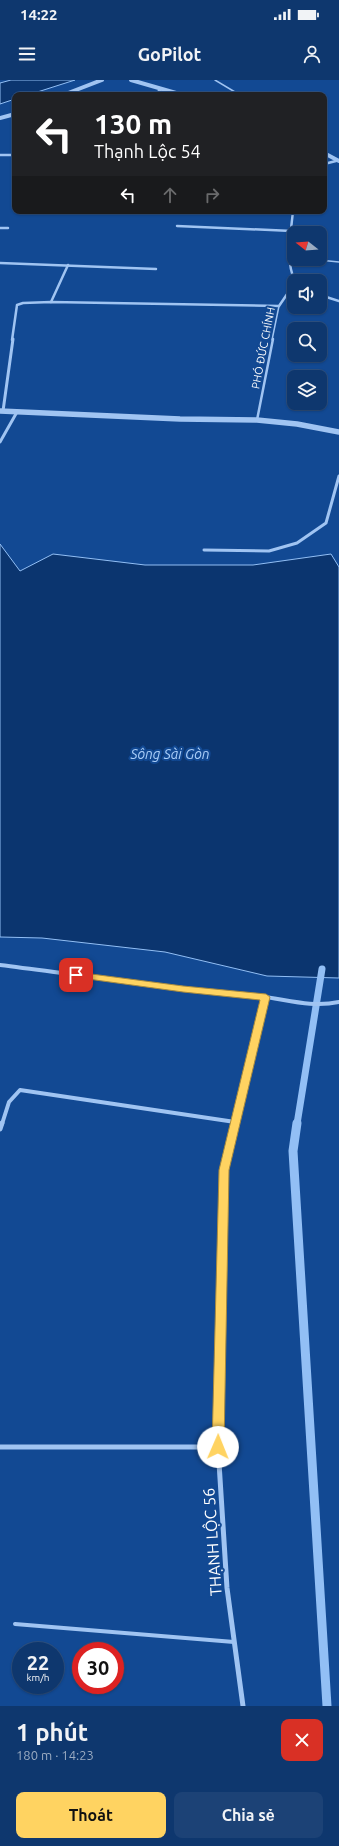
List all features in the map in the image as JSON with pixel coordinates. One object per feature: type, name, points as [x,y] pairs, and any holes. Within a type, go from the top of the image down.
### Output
[{"type":"street","points":[[71,92],[102,80]]},
{"type":"street","points":[[131,80],[172,92]]},
{"type":"street","points":[[0,118],[12,115]]},
{"type":"street","points":[[0,155],[12,155]]},
{"type":"street","points":[[327,155],[338,161]]},
{"type":"street","points":[[327,163],[338,161]]},
{"type":"street","name":"PHÓ ĐỨC CHÍNH","points":[[292,226],[293,214]]},
{"type":"street","points":[[176,226],[287,230]]},
{"type":"street","points":[[0,228],[8,228]]},
{"type":"street","points":[[0,263],[156,268]]},
{"type":"street","points":[[51,302],[68,265]]},
{"type":"street","name":"PHÓ ĐỨC CHÍNH","points":[[279,306],[287,293]]},
{"type":"street","points":[[327,298],[339,302]]},
{"type":"street","points":[[279,306],[51,302],[23,303],[17,305],[1,411],[180,419],[257,420],[297,424],[339,432]]},
{"type":"street","points":[[0,442],[17,412]]},
{"type":"street","points":[[204,550],[269,551],[297,544],[326,523],[339,476]]},
{"type":"street","points":[[0,965],[183,989],[266,997],[298,1004],[330,1004],[339,1002]]},
{"type":"street","name":"THẠNH LỘC 56","points":[[243,1706],[227,1588],[218,1447],[224,1170],[266,997]]},
{"type":"street","points":[[0,1130],[11,1097],[14,1092],[20,1090],[235,1122]]},
{"type":"street","points":[[0,1447],[218,1447]]},
{"type":"lane","points":[[215,80],[235,92]]},
{"type":"lane","points":[[327,261],[339,262]]},
{"type":"lane","name":"PHÓ ĐỨC CHÍNH","points":[[257,420],[279,306]]},
{"type":"lane","points":[[14,1624],[234,1642]]},
{"type":"water","points":[[11,80],[75,80],[37,92],[12,92],[12,100],[0,104],[0,83]]},
{"type":"water","name":"Sông Sài Gòn","points":[[0,544],[20,571],[53,554],[145,565],[253,565],[331,554],[339,567],[339,978],[267,976],[165,952],[42,938],[0,937]]},
{"type":"waterway","points":[[297,1124],[322,969]]},
{"type":"waterway","points":[[297,1123],[293,1151],[327,1706]]},
{"type":"route","points":[[76,975],[183,989],[266,997],[224,1170],[218,1447]]}]
